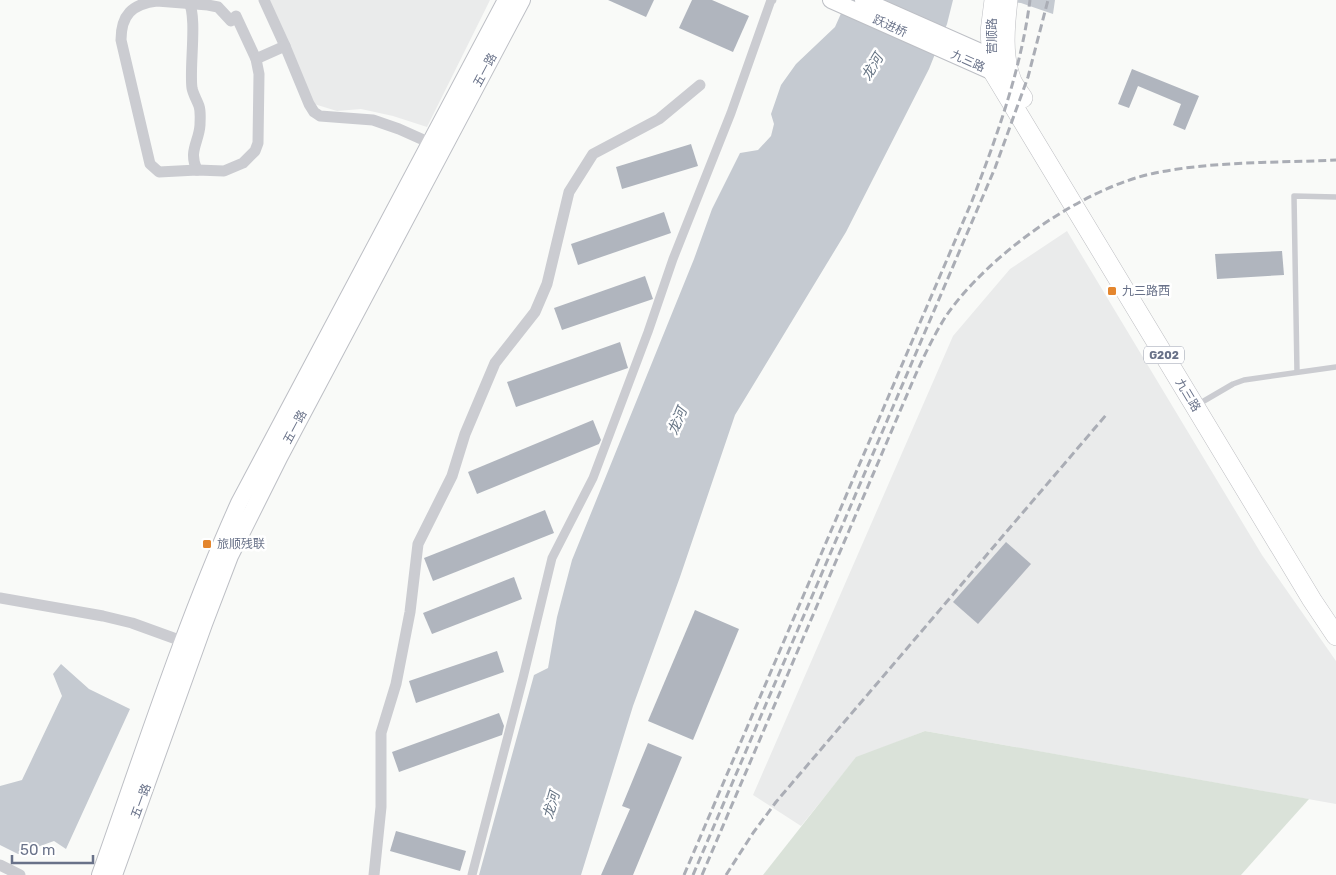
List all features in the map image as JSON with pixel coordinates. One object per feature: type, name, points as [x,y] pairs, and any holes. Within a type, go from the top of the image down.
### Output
[{"type":"highway","name":"营顺路","points":[[997,64],[1006,33],[1001,2]]},
{"type":"highway","name":"九三路","points":[[997,64],[1013,82],[1312,600],[1336,636]]},
{"type":"highway","name":"九三路","points":[[1200,403],[1336,614]]},
{"type":"main road","name":"五一路","points":[[100,875],[190,644],[230,556],[254,505],[437,146],[506,0]]},
{"type":"main road","name":"五一路","points":[[437,146],[522,0]]},
{"type":"main road","name":"跃进桥","points":[[863,0],[946,44]]},
{"type":"main road","name":"跃进桥","points":[[835,2],[946,44]]},
{"type":"main road","name":"九三路","points":[[946,44],[997,64]]},
{"type":"main road","name":"五一路","points":[[114,875],[190,644]]},
{"type":"street","points":[[264,0],[314,112],[320,116],[373,120],[437,146]]},
{"type":"street","points":[[472,875],[552,558],[593,478],[648,332],[676,251],[731,113],[772,0]]},
{"type":"street","points":[[142,2],[190,2],[218,7],[231,21],[236,16],[256,59],[260,74],[260,94],[258,143],[255,151],[243,162],[224,170],[159,172],[150,164],[121,40],[121,27],[127,14],[142,2]]},
{"type":"street","points":[[190,2],[192,90],[200,107],[200,128],[193,148],[194,163],[197,170]]},
{"type":"street","points":[[256,59],[285,46]]},
{"type":"street","points":[[374,875],[381,807],[381,733],[396,684],[410,612],[418,544],[452,476],[465,434],[495,363],[535,312],[546,284],[569,192],[593,154],[659,119],[700,85]]},
{"type":"street","points":[[0,598],[132,623],[190,644]]},
{"type":"street","points":[[0,865],[20,875]]},
{"type":"lane","points":[[1297,372],[1294,196],[1336,197]]},
{"type":"lane","points":[[1200,403],[1233,384],[1244,380],[1336,367]]},
{"type":"shaded area","points":[[267,0],[490,0],[427,127],[393,116],[361,109],[337,111],[314,104]]},
{"type":"shaded area","points":[[1067,231],[1262,555],[1336,661],[1336,804],[925,731],[856,758],[801,826],[753,795],[953,336],[1010,269]]},
{"type":"shaded area","points":[[925,731],[1309,799],[1241,875],[763,875],[856,757]]},
{"type":"water","name":"龙河","points":[[847,0],[953,0],[947,24],[929,69],[846,232],[735,415],[680,577],[633,706],[581,875],[479,875],[534,675],[548,668],[557,617],[572,560],[694,259],[712,209],[740,153],[758,150],[771,136],[774,124],[771,114],[781,85],[796,64],[835,27]]},
{"type":"water","points":[[989,0],[1055,0],[1053,14],[1021,3]]},
{"type":"water","points":[[61,664],[89,689],[130,709],[66,849],[54,841],[18,854],[0,845],[0,786],[22,780],[62,696],[53,674]]},
{"type":"building","points":[[608,0],[654,0],[646,17]]},
{"type":"building","points":[[692,0],[712,0],[749,16],[733,52],[679,28]]},
{"type":"building","points":[[1132,69],[1199,96],[1185,130],[1173,125],[1181,104],[1138,86],[1129,108],[1118,104]]},
{"type":"building","points":[[691,144],[698,166],[622,189],[616,167]]},
{"type":"building","points":[[664,212],[671,233],[578,265],[571,244]]},
{"type":"building","points":[[1282,251],[1284,275],[1217,279],[1215,254]]},
{"type":"building","points":[[645,276],[653,299],[562,330],[554,308]]},
{"type":"building","points":[[620,342],[628,368],[516,407],[507,382]]},
{"type":"building","points":[[593,420],[601,440],[599,444],[477,494],[468,472]]},
{"type":"building","points":[[545,510],[554,533],[433,581],[424,558]]},
{"type":"building","points":[[1006,542],[1031,564],[978,624],[953,602]]},
{"type":"building","points":[[514,577],[522,599],[432,634],[423,613]]},
{"type":"building","points":[[695,610],[739,629],[693,740],[648,721]]},
{"type":"building","points":[[497,651],[504,672],[416,703],[409,681]]},
{"type":"building","points":[[499,713],[504,726],[502,735],[399,772],[392,752]]},
{"type":"building","points":[[648,743],[682,757],[633,875],[601,875],[630,809],[622,806]]},
{"type":"building","points":[[396,831],[466,851],[460,871],[390,851]]},
{"type":"railway","points":[[684,875],[972,201],[1007,102],[1021,52],[1030,0]]},
{"type":"railway","points":[[693,875],[995,168],[1028,77],[1048,0]]},
{"type":"railway","points":[[702,875],[915,376],[946,316],[964,293],[986,270],[1039,227],[1097,193],[1127,181],[1155,173],[1200,166],[1336,160]]},
{"type":"railway","points":[[726,875],[776,802],[1106,415]]},
{"type":"place","name":"九三路西","points":[[1112,291]]},
{"type":"place","name":"旅顺残联","points":[[207,544]]}]
